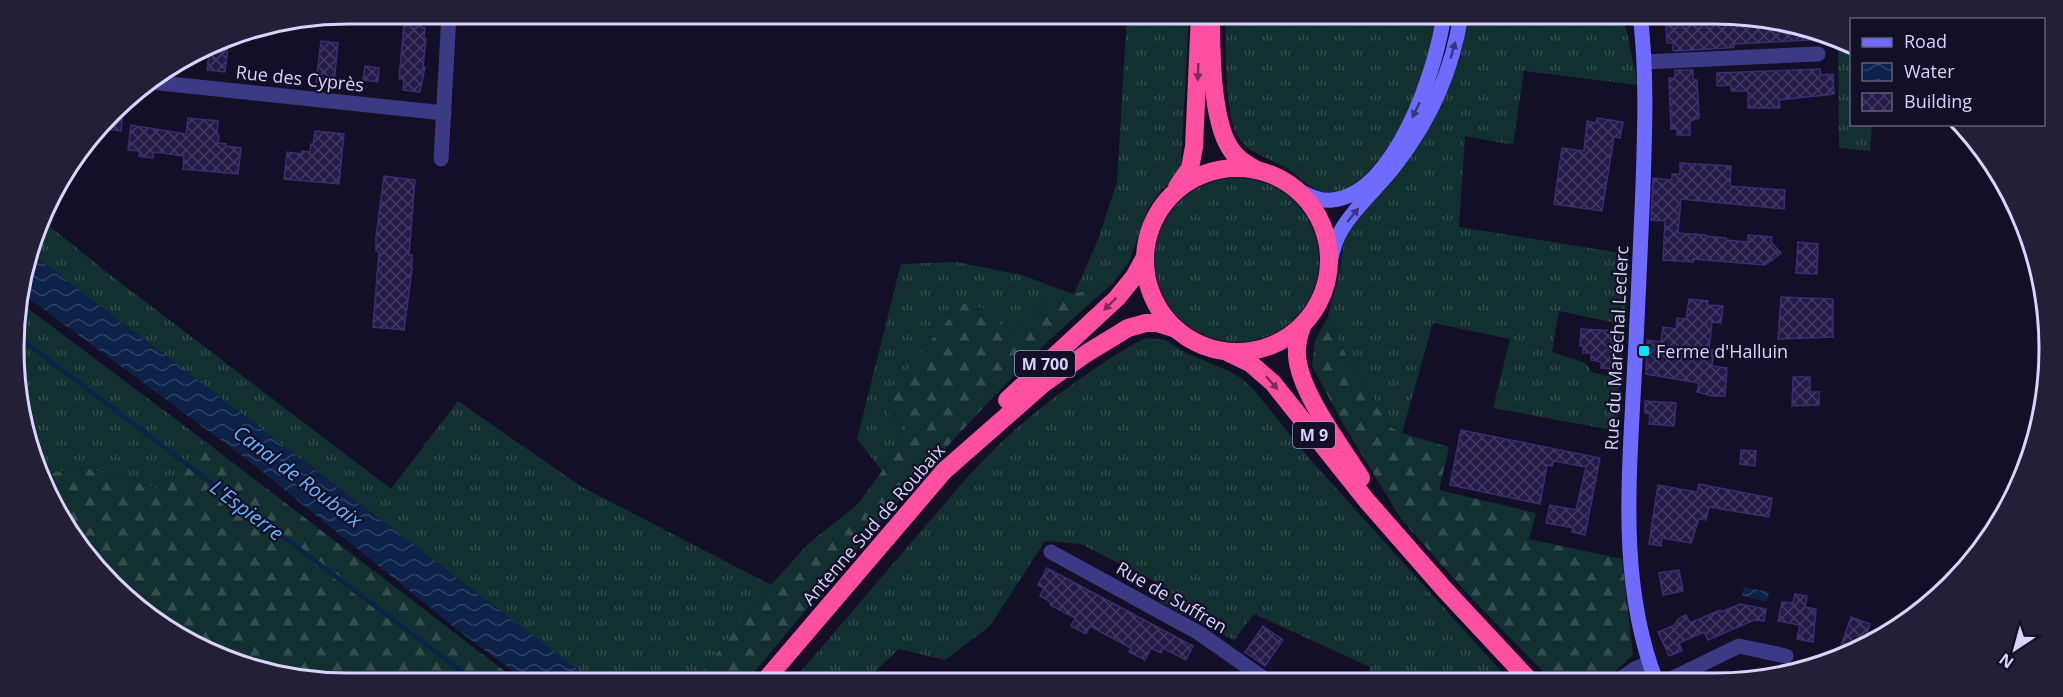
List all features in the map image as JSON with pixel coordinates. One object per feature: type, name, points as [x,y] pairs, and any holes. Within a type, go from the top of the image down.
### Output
[{"type":"highway","points":[[1173,193],[1190,181],[1210,172],[1238,168],[1259,171],[1279,178],[1297,190],[1312,206],[1322,225],[1328,245],[1329,267],[1320,301],[1303,324],[1290,335],[1267,347],[1242,352],[1224,351],[1203,345],[1178,330],[1161,312],[1153,297],[1146,274],[1146,243],[1160,210],[1190,168],[1194,147],[1200,24]]},
{"type":"highway","points":[[1211,24],[1214,76],[1223,133],[1229,146],[1238,157],[1259,171]]},
{"type":"highway","name":"M 700","points":[[944,471],[961,447],[986,421],[1117,298],[1134,277],[1145,257]]},
{"type":"highway","name":"Antenne Sud de Roubaix","points":[[772,673],[944,471],[1043,384],[1128,328],[1156,323],[1178,330]]},
{"type":"highway","name":"M 9","points":[[1303,324],[1297,355],[1308,391],[1330,430],[1394,530]]},
{"type":"highway","name":"M 9","points":[[1224,351],[1242,358],[1265,375],[1354,485],[1445,590],[1523,673]]},
{"type":"street","points":[[441,159],[448,24]]},
{"type":"street","points":[[1297,190],[1323,200],[1338,199],[1353,193],[1384,165],[1409,125],[1425,92],[1436,56],[1442,24]]},
{"type":"street","points":[[1329,267],[1339,234],[1395,165],[1428,116],[1449,65],[1459,24]]},
{"type":"street","name":"Rue du Maréchal Leclerc","points":[[1641,24],[1646,102],[1628,507],[1635,598],[1643,643],[1653,673]]},
{"type":"street","points":[[1644,62],[1818,54]]},
{"type":"street","name":"Rue des Cyprès","points":[[162,83],[444,113]]},
{"type":"street","name":"Rue de Suffren","points":[[1051,552],[1199,633],[1256,673]]},
{"type":"street","points":[[1683,673],[1739,646],[1786,656]]},
{"type":"street","points":[[1629,673],[1649,663]]},
{"type":"green space","points":[[1126,24],[1188,24],[1181,164],[1176,179],[1162,189],[1148,209],[1129,262],[1113,283],[1074,294],[1097,242],[1117,182]]},
{"type":"green space","points":[[1225,24],[1435,24],[1420,81],[1401,126],[1374,165],[1359,180],[1339,192],[1319,191],[1282,166],[1251,150],[1239,139],[1231,119],[1226,74]]},
{"type":"green space","points":[[1465,24],[1625,24],[1638,85],[1524,71],[1513,145],[1465,136],[1459,227],[1628,254],[1625,325],[1559,311],[1552,352],[1586,363],[1591,372],[1619,378],[1617,431],[1493,408],[1510,339],[1433,323],[1402,433],[1390,427],[1342,348],[1328,316],[1339,275],[1345,236],[1430,124],[1461,56]]},
{"type":"green space","points":[[1838,49],[1850,54],[1850,126],[1872,126],[1870,151],[1839,148]]},
{"type":"green space","points":[[1237,178],[1268,185],[1295,202],[1312,229],[1319,260],[1312,291],[1295,318],[1268,335],[1237,342],[1206,335],[1179,318],[1162,291],[1155,260],[1162,229],[1179,202],[1206,185]]},
{"type":"green space","points":[[49,225],[391,489],[458,401],[582,487],[771,585],[701,673],[582,673],[37,258]]},
{"type":"green space","points":[[956,262],[1022,275],[1059,289],[1009,337],[888,413],[907,427],[882,471],[857,439],[901,264]]},
{"type":"green space","points":[[1113,283],[1039,350],[955,438],[884,518],[753,673],[701,673],[771,585],[808,544],[858,504],[882,471],[907,427],[888,413],[883,399],[962,303],[991,310],[1009,337],[1059,289],[1074,294]]},
{"type":"green space","points":[[27,308],[206,442],[160,489],[86,468],[49,473],[41,453],[27,391],[24,348]]},
{"type":"green space","points":[[1328,316],[1342,348],[1390,427],[1402,433],[1449,447],[1439,490],[1536,513],[1529,539],[1622,559],[1633,655],[1613,673],[1544,673],[1473,600],[1401,519],[1343,424],[1312,366],[1315,341]]},
{"type":"green space","points":[[1145,338],[1165,340],[1186,353],[1242,379],[1254,390],[1308,457],[1503,673],[1368,673],[1370,667],[1254,614],[1234,640],[1160,602],[1167,588],[1081,544],[1045,541],[990,626],[945,660],[899,649],[874,673],[800,673],[987,456],[1068,387]]},
{"type":"green space","points":[[206,442],[507,673],[348,673],[306,670],[244,656],[186,630],[151,606],[119,578],[91,546],[67,511],[49,473],[86,468],[160,489]]},
{"type":"water","name":"Canal de Roubaix","points":[[37,258],[582,673],[516,673],[459,631],[245,458],[28,298]]},
{"type":"water","points":[[1744,587],[1769,592],[1767,602],[1742,596]]},
{"type":"building","points":[[404,24],[421,24],[421,27],[425,28],[424,39],[426,39],[423,67],[425,67],[420,92],[403,90],[404,79],[399,79]]},
{"type":"building","points":[[1666,24],[1757,27],[1815,40],[1734,44],[1734,47],[1726,48],[1675,51],[1673,43],[1667,43]]},
{"type":"building","points":[[321,41],[338,43],[334,84],[316,82]]},
{"type":"building","points":[[228,47],[225,72],[207,70],[209,55]]},
{"type":"building","points":[[365,66],[379,68],[378,82],[363,80]]},
{"type":"building","points":[[1820,69],[1821,75],[1833,74],[1834,94],[1779,100],[1780,108],[1748,108],[1748,91],[1731,91],[1731,85],[1717,86],[1717,73]]},
{"type":"building","points":[[1675,70],[1693,70],[1693,80],[1697,80],[1699,118],[1690,121],[1690,135],[1677,135],[1677,129],[1671,129],[1669,78],[1675,78]]},
{"type":"building","points":[[123,116],[121,131],[110,130]]},
{"type":"building","points":[[188,118],[218,121],[218,143],[241,148],[238,174],[183,169],[184,156],[154,152],[153,158],[139,156],[140,151],[128,150],[131,125],[186,134]]},
{"type":"building","points":[[1597,118],[1623,122],[1620,138],[1614,137],[1602,211],[1554,204],[1562,148],[1584,151],[1587,121],[1596,123]]},
{"type":"building","points":[[315,131],[344,134],[339,184],[284,179],[287,152],[302,154],[302,151],[310,152]]},
{"type":"building","points":[[1680,163],[1731,166],[1730,186],[1785,190],[1784,209],[1681,199],[1678,233],[1748,242],[1748,235],[1772,237],[1771,242],[1781,253],[1765,265],[1693,259],[1693,262],[1663,260],[1665,221],[1651,220],[1653,178],[1672,180],[1672,174],[1680,174]]},
{"type":"building","points":[[384,176],[415,180],[409,255],[412,255],[412,269],[404,330],[373,327],[379,252],[376,251],[376,237]]},
{"type":"building","points":[[1798,242],[1818,244],[1817,274],[1796,273]]},
{"type":"building","points":[[1781,297],[1833,299],[1833,337],[1778,339]]},
{"type":"building","points":[[1689,299],[1708,301],[1707,305],[1723,306],[1721,323],[1712,322],[1709,350],[1714,350],[1712,366],[1727,368],[1725,396],[1712,396],[1697,392],[1699,383],[1646,374],[1647,340],[1661,342],[1663,327],[1676,329],[1677,318],[1686,319]]},
{"type":"building","points":[[1581,329],[1621,331],[1620,362],[1615,362],[1615,369],[1601,368],[1601,362],[1591,360],[1591,353],[1583,353],[1583,346],[1580,346]]},
{"type":"building","points":[[1793,377],[1810,377],[1810,392],[1819,392],[1819,405],[1792,406]]},
{"type":"building","points":[[1645,401],[1676,403],[1674,426],[1649,424],[1650,414],[1645,413]]},
{"type":"building","points":[[1461,430],[1600,458],[1585,535],[1572,532],[1573,528],[1546,523],[1550,505],[1576,510],[1586,467],[1554,461],[1552,466],[1547,465],[1540,504],[1450,485]]},
{"type":"building","points":[[1741,450],[1756,451],[1755,466],[1740,464]]},
{"type":"building","points":[[1699,484],[1772,498],[1769,517],[1709,507],[1706,520],[1699,519],[1691,543],[1662,538],[1661,546],[1649,544],[1658,485],[1697,492]]},
{"type":"building","points":[[1047,568],[1193,646],[1186,660],[1163,648],[1161,653],[1151,648],[1145,660],[1129,652],[1131,648],[1090,626],[1086,634],[1071,626],[1075,618],[1050,605],[1051,602],[1040,596],[1044,588],[1038,585]]},
{"type":"building","points":[[1679,570],[1683,591],[1663,595],[1659,573]]},
{"type":"building","points":[[1795,594],[1807,596],[1805,607],[1816,609],[1813,642],[1797,639],[1800,625],[1778,621],[1782,602],[1793,603]]},
{"type":"building","points":[[1740,604],[1766,609],[1764,621],[1754,620],[1708,640],[1704,632],[1679,643],[1682,651],[1669,656],[1658,632],[1675,625],[1678,619],[1686,615],[1690,623]]},
{"type":"building","points":[[1851,617],[1870,624],[1866,636],[1840,647]]},
{"type":"building","points":[[1263,626],[1283,640],[1265,666],[1245,652]]},
{"type":"waterway","name":"L'Espierre","points":[[24,342],[464,673]]},
{"type":"place","name":"Ferme d'Halluin","points":[[1644,351]]}]
